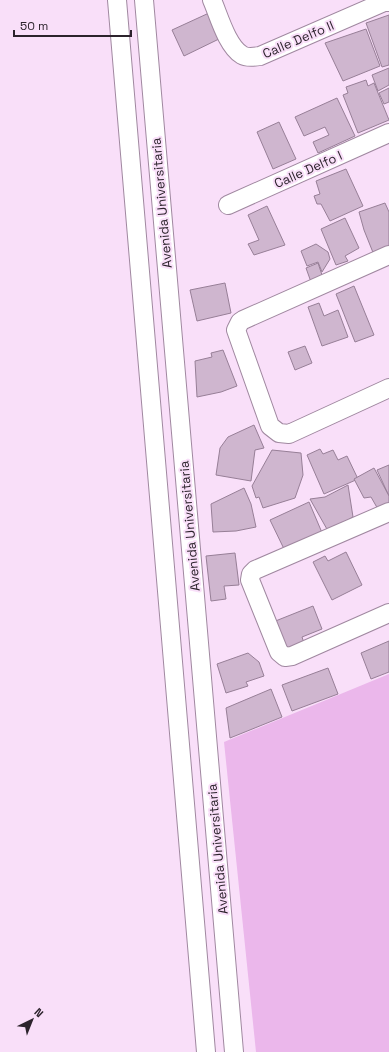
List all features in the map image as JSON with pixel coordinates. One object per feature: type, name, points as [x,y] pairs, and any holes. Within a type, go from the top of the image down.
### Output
[{"type":"street","name":"Avenida Universitaria","points":[[117,0],[206,1052]]},
{"type":"street","name":"Avenida Universitaria","points":[[144,0],[234,1052]]},
{"type":"street","name":"Calle Delfo II","points":[[212,0],[231,43],[243,56],[252,57],[260,56],[384,2],[389,2]]},
{"type":"street","name":"Calle Delfo I","points":[[228,205],[389,132]]},
{"type":"street","points":[[389,255],[244,320],[240,322],[236,330],[270,426],[279,433],[289,434],[389,388]]},
{"type":"street","points":[[389,512],[255,570],[251,574],[250,580],[279,652],[285,656],[292,656],[389,613]]},
{"type":"shaded area","points":[[389,674],[389,1052],[256,1052],[224,742]]},
{"type":"building","points":[[209,13],[221,38],[184,56],[172,30]]},
{"type":"building","points":[[389,15],[389,65],[382,67],[366,23]]},
{"type":"building","points":[[366,29],[380,66],[343,81],[325,43]]},
{"type":"building","points":[[389,68],[389,85],[378,91],[372,75]]},
{"type":"building","points":[[366,80],[368,86],[374,83],[389,120],[358,133],[343,95],[348,93],[346,87]]},
{"type":"building","points":[[389,88],[389,102],[384,104],[379,93]]},
{"type":"building","points":[[337,98],[355,136],[318,153],[313,142],[329,135],[325,127],[304,136],[295,117]]},
{"type":"building","points":[[279,122],[296,159],[273,169],[257,132]]},
{"type":"building","points":[[346,169],[363,206],[330,221],[321,204],[317,204],[314,196],[320,194],[316,181]]},
{"type":"building","points":[[385,203],[389,212],[389,249],[374,255],[364,230],[359,212]]},
{"type":"building","points":[[267,206],[285,245],[254,255],[248,244],[259,240],[248,215]]},
{"type":"building","points":[[345,218],[359,248],[345,256],[348,261],[336,265],[321,229]]},
{"type":"building","points":[[316,244],[328,252],[330,259],[322,272],[318,262],[307,266],[301,251]]},
{"type":"building","points":[[318,263],[322,275],[311,282],[306,268]]},
{"type":"building","points":[[225,283],[231,313],[197,321],[190,290]]},
{"type":"building","points":[[354,286],[374,335],[355,342],[336,294]]},
{"type":"building","points":[[319,303],[324,316],[338,310],[348,337],[322,346],[308,307]]},
{"type":"building","points":[[305,346],[312,363],[295,370],[288,352]]},
{"type":"building","points":[[223,350],[237,386],[221,392],[197,397],[195,361],[212,357],[211,353]]},
{"type":"building","points":[[254,425],[264,448],[255,450],[251,481],[216,475],[220,448],[228,437]]},
{"type":"building","points":[[320,449],[323,454],[333,450],[338,460],[347,456],[358,479],[324,494],[307,455]]},
{"type":"building","points":[[272,450],[301,453],[303,475],[295,498],[263,508],[259,497],[256,498],[252,486]]},
{"type":"building","points":[[389,465],[389,496],[377,470]]},
{"type":"building","points":[[374,468],[389,496],[389,506],[379,511],[371,497],[364,498],[354,479]]},
{"type":"building","points":[[348,485],[353,517],[328,531],[310,499],[325,497]]},
{"type":"building","points":[[244,488],[251,504],[256,527],[236,531],[213,532],[211,504]]},
{"type":"building","points":[[309,502],[323,535],[285,551],[270,520]]},
{"type":"building","points":[[346,552],[362,585],[332,600],[313,562],[325,556],[328,561]]},
{"type":"building","points":[[235,553],[239,585],[224,586],[226,599],[211,601],[206,556]]},
{"type":"building","points":[[313,606],[322,629],[302,637],[306,649],[287,656],[273,622]]},
{"type":"building","points":[[389,641],[389,672],[371,679],[361,653]]},
{"type":"building","points":[[248,653],[259,662],[264,676],[246,682],[248,686],[226,693],[217,664]]},
{"type":"building","points":[[328,668],[338,694],[292,711],[282,685]]},
{"type":"building","points":[[271,689],[282,717],[230,738],[226,708]]}]
